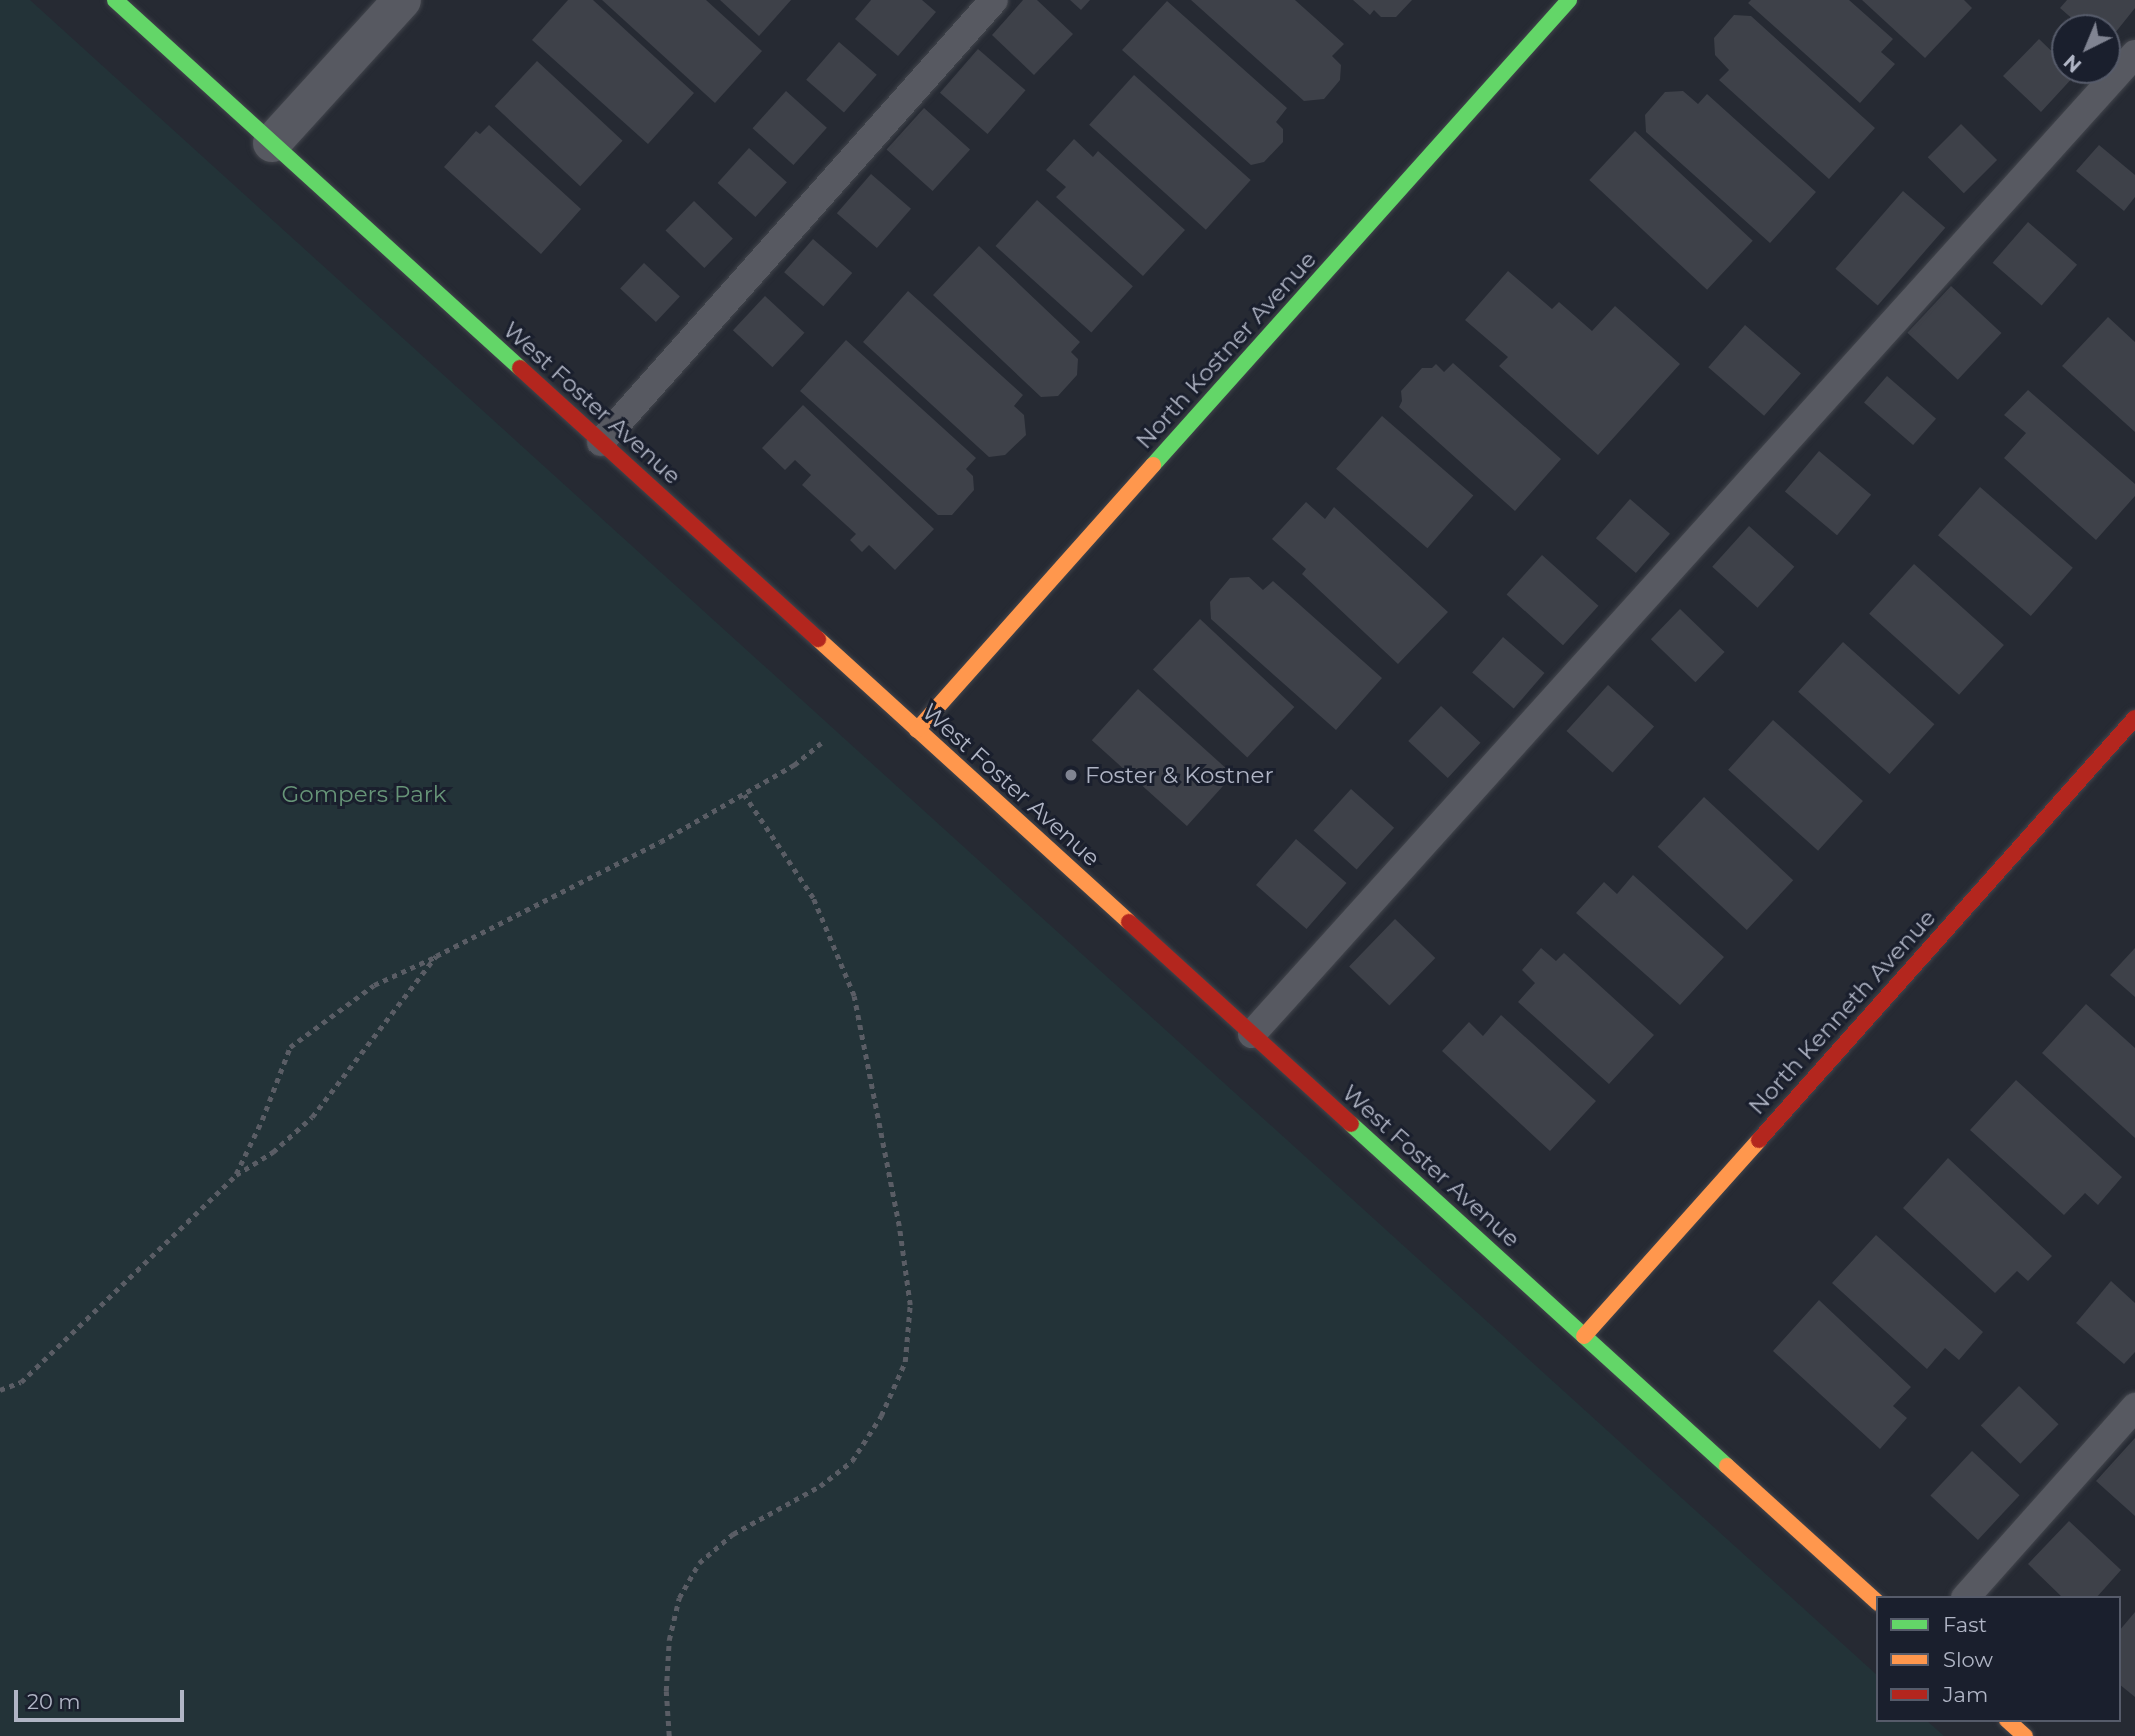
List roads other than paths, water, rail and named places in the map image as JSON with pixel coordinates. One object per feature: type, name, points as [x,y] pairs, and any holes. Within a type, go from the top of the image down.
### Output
[{"type":"main road","name":"West Foster Avenue","points":[[115,0],[1876,1600]]},
{"type":"main road","name":"North Kostner Avenue","points":[[917,730],[1569,0]]},
{"type":"main road","name":"North Kenneth Avenue","points":[[1584,1336],[2135,718]]},
{"type":"main road","points":[[2009,1722],[2025,1736]]},
{"type":"street","points":[[272,143],[402,0]]},
{"type":"lane","points":[[601,442],[994,0]]},
{"type":"lane","points":[[1252,1034],[2135,54]]},
{"type":"lane","points":[[1967,1596],[2135,1407]]},
{"type":"place","name":"Foster & Kostner","points":[[1071,775]]},
{"type":"park label","name":"Gompers Park","points":[[364,794]]}]
